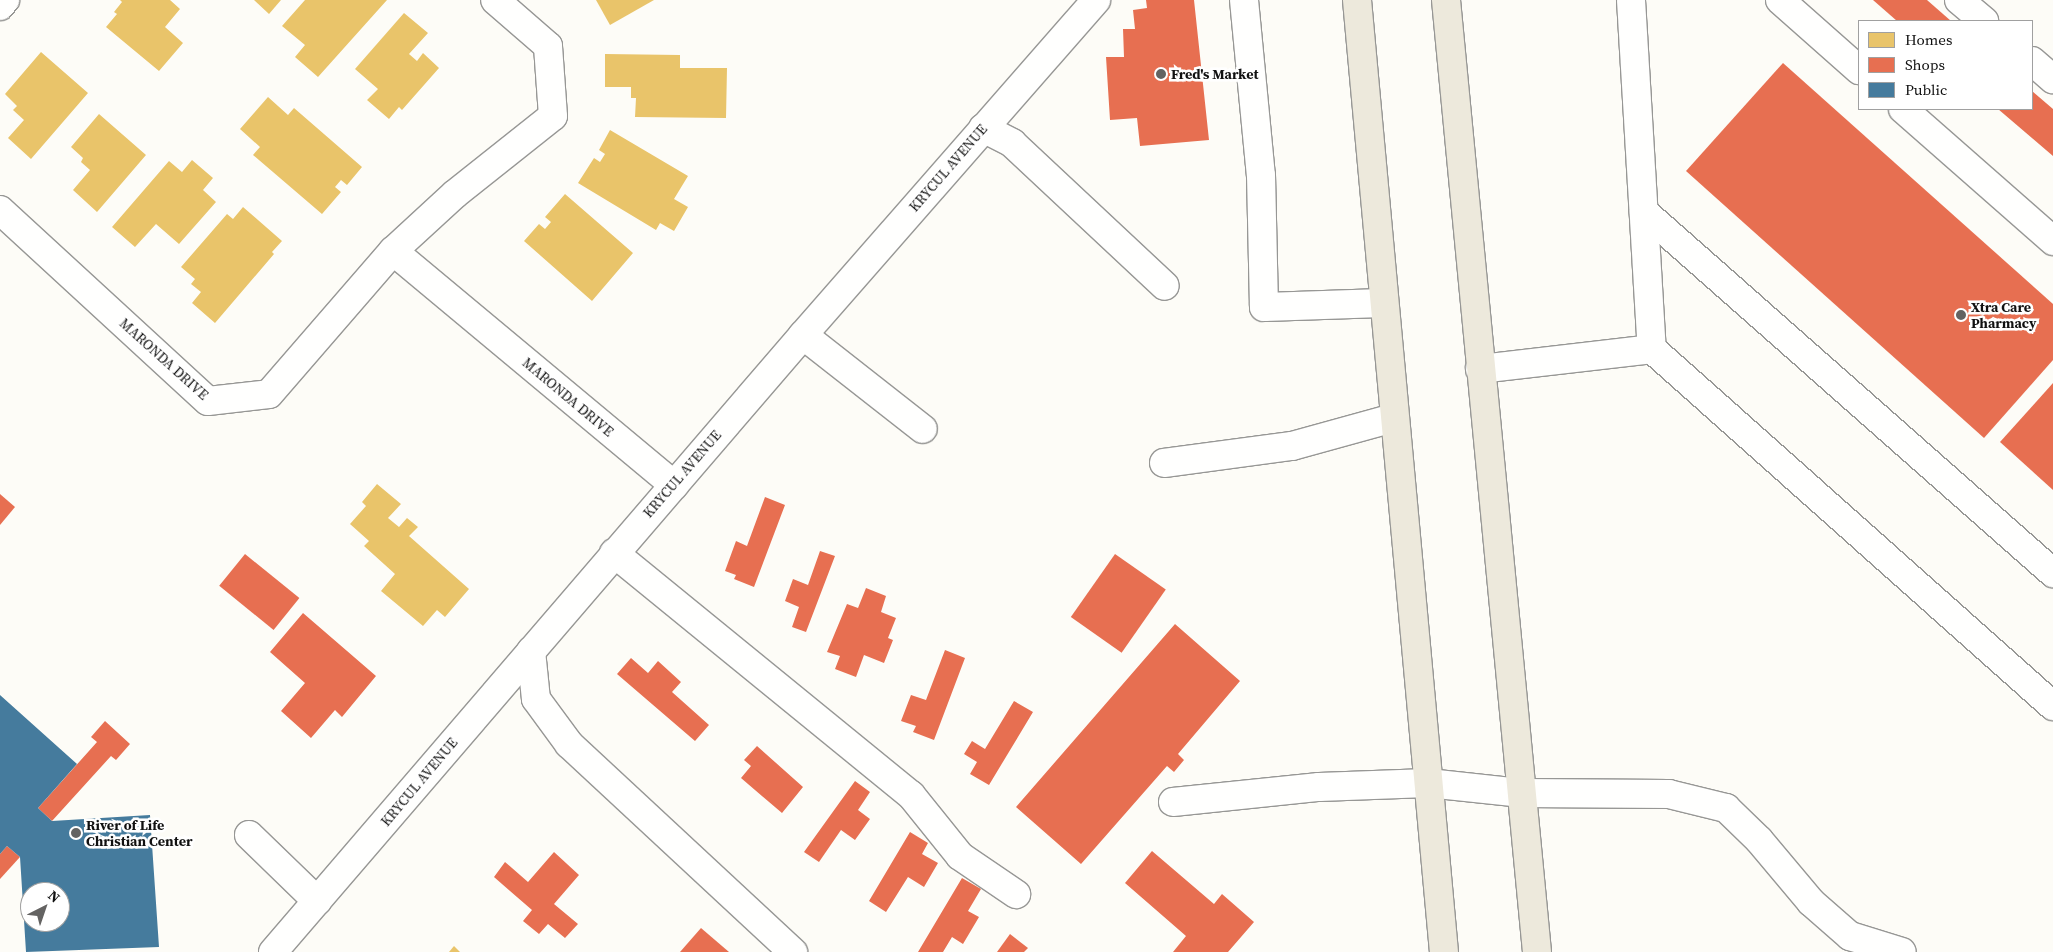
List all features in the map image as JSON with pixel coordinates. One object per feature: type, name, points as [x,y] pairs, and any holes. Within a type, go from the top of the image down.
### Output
[{"type":"main road","points":[[1357,0],[1383,302],[1444,952]]},
{"type":"main road","points":[[1446,0],[1537,952]]},
{"type":"street","points":[[0,6],[5,0]]},
{"type":"street","name":"MARONDA DRIVE","points":[[0,210],[208,401],[269,394],[394,251],[455,194],[553,116],[548,46],[495,0]]},
{"type":"street","name":"KRYCUL AVENUE","points":[[273,952],[614,553],[1096,0]]},
{"type":"street","points":[[1244,0],[1261,175],[1264,306],[1383,302]]},
{"type":"street","points":[[1630,0],[1652,349],[2053,706]]},
{"type":"street","points":[[1780,0],[1858,69]]},
{"type":"street","points":[[1959,0],[1983,20]]},
{"type":"street","points":[[2033,62],[2053,79]]},
{"type":"street","points":[[1904,110],[2053,241]]},
{"type":"street","points":[[983,128],[1012,143],[1165,286]]},
{"type":"street","points":[[1644,212],[2053,573]]},
{"type":"street","name":"MARONDA DRIVE","points":[[394,251],[674,485]]},
{"type":"street","points":[[803,335],[923,429]]},
{"type":"street","points":[[1480,369],[1652,349]]},
{"type":"street","points":[[1164,463],[1292,446],[1394,418]]},
{"type":"street","points":[[614,553],[911,795],[960,856],[1016,894]]},
{"type":"street","points":[[531,651],[536,699],[569,744],[793,952]]},
{"type":"street","points":[[1173,802],[1319,787],[1428,783],[1522,793],[1669,794],[1726,808],[1759,840],[1811,902],[1850,936],[1902,952]]},
{"type":"street","points":[[248,835],[317,901]]},
{"type":"building: Homes","points":[[120,0],[170,0],[180,9],[165,27],[183,43],[159,71],[106,27],[117,14],[114,12],[122,2]]},
{"type":"building: Homes","points":[[254,0],[281,0],[269,14]]},
{"type":"building: Homes","points":[[305,0],[387,0],[318,77],[295,57],[305,45],[282,26]]},
{"type":"building: Homes","points":[[596,0],[654,0],[610,25]]},
{"type":"building: Homes","points":[[404,13],[428,33],[409,54],[417,61],[423,53],[439,68],[402,110],[399,107],[389,119],[367,100],[378,89],[355,69]]},
{"type":"building: Homes","points":[[41,52],[88,93],[31,159],[8,138],[24,120],[13,110],[17,106],[5,94]]},
{"type":"building: Homes","points":[[605,54],[680,55],[680,68],[727,68],[726,118],[635,117],[636,98],[631,98],[631,87],[605,87]]},
{"type":"building: Homes","points":[[268,97],[288,115],[294,108],[362,167],[347,185],[341,180],[335,187],[341,192],[322,214],[253,155],[260,147],[240,129]]},
{"type":"building: Homes","points":[[99,114],[146,155],[97,212],[73,190],[90,170],[81,162],[83,158],[71,147]]},
{"type":"building: Homes","points":[[610,130],[688,176],[674,199],[688,207],[674,231],[660,223],[656,230],[578,183],[594,158],[600,162],[605,154],[599,150]]},
{"type":"building: Homes","points":[[192,160],[213,178],[203,190],[216,202],[179,244],[156,224],[135,247],[112,227],[169,161],[182,172]]},
{"type":"building: Homes","points":[[565,194],[633,253],[592,301],[524,241],[539,224],[545,229],[551,222],[545,217]]},
{"type":"building: Homes","points":[[243,207],[282,241],[272,252],[274,254],[215,323],[192,303],[201,292],[191,284],[195,279],[181,267],[227,214],[233,219]]},
{"type":"building: Homes","points":[[377,484],[401,504],[388,518],[399,527],[407,518],[418,527],[409,536],[469,589],[445,617],[437,610],[423,626],[381,591],[395,574],[364,546],[369,541],[350,524],[366,506],[362,502]]},
{"type":"building: Homes","points":[[454,946],[460,952],[449,952]]},
{"type":"building: Shops","points":[[1146,0],[1194,0],[1209,140],[1140,146],[1137,118],[1110,120],[1106,57],[1124,57],[1123,29],[1135,29],[1133,10],[1147,8]]},
{"type":"building: Shops","points":[[1873,0],[1927,0],[1950,20],[1896,20]]},
{"type":"building: Shops","points":[[1783,63],[2053,304],[2053,360],[1984,438],[1686,171]]},
{"type":"building: Shops","points":[[2033,92],[2053,109],[2053,156],[1999,110],[2033,110]]},
{"type":"building: Shops","points":[[2053,383],[2053,490],[2000,442]]},
{"type":"building: Shops","points":[[0,494],[15,507],[0,525]]},
{"type":"building: Shops","points":[[765,497],[785,505],[754,587],[734,579],[736,575],[725,571],[736,541],[747,546]]},
{"type":"building: Shops","points":[[820,551],[835,556],[806,632],[792,627],[799,607],[785,601],[793,579],[808,585]]},
{"type":"building: Shops","points":[[245,554],[299,598],[274,630],[219,586]]},
{"type":"building: Shops","points":[[1115,554],[1166,590],[1122,653],[1071,617]]},
{"type":"building: Shops","points":[[866,588],[886,596],[881,612],[896,618],[888,638],[893,640],[884,663],[864,655],[856,677],[835,669],[840,656],[827,652],[847,604],[858,608]]},
{"type":"building: Shops","points":[[303,613],[376,676],[342,717],[335,710],[311,738],[281,711],[305,683],[270,652]]},
{"type":"building: Shops","points":[[1175,624],[1240,681],[1178,754],[1184,760],[1174,772],[1167,766],[1081,864],[1016,807]]},
{"type":"building: Shops","points":[[945,650],[965,658],[934,740],[913,732],[916,726],[901,721],[911,695],[926,700]]},
{"type":"building: Shops","points":[[631,658],[648,673],[658,661],[681,682],[672,692],[709,725],[695,741],[617,674]]},
{"type":"building: Shops","points":[[1014,701],[1033,712],[989,785],[970,774],[977,762],[964,754],[972,741],[985,749]]},
{"type":"building: Shops","points":[[105,721],[130,744],[116,760],[111,756],[52,821],[38,808],[97,742],[91,737]]},
{"type":"building: Shops","points":[[757,746],[803,787],[782,813],[741,778],[751,766],[744,760]]},
{"type":"building: Shops","points":[[855,781],[870,792],[858,810],[870,819],[855,840],[841,830],[819,862],[804,852]]},
{"type":"building: Shops","points":[[910,832],[928,843],[922,854],[938,863],[924,887],[908,877],[886,912],[869,901]]},
{"type":"building: Shops","points":[[7,846],[20,857],[0,879],[0,854]]},
{"type":"building: Shops","points":[[1152,851],[1214,904],[1222,894],[1254,922],[1228,952],[1173,952],[1186,936],[1125,883]]},
{"type":"building: Shops","points":[[554,852],[579,875],[554,904],[578,924],[565,938],[548,924],[539,934],[523,921],[532,910],[494,877],[505,862],[528,882]]},
{"type":"building: Shops","points":[[962,878],[981,889],[968,911],[979,917],[963,944],[952,937],[943,952],[918,952]]},
{"type":"building: Shops","points":[[701,928],[729,952],[680,952]]},
{"type":"building: Shops","points":[[1010,934],[1028,948],[1024,952],[997,952]]},
{"type":"building: Public","name":"River of Life Christian Center","points":[[0,695],[77,764],[38,808],[52,821],[150,815],[159,947],[26,952],[25,932],[70,932],[70,882],[22,882],[20,857],[7,846],[0,854]]},
{"type":"place","name":"Fred's Market","points":[[1161,74]]},
{"type":"place","name":"Xtra Care Pharmacy","points":[[1961,315]]},
{"type":"place","name":"River of Life Christian Center","points":[[76,833]]}]
